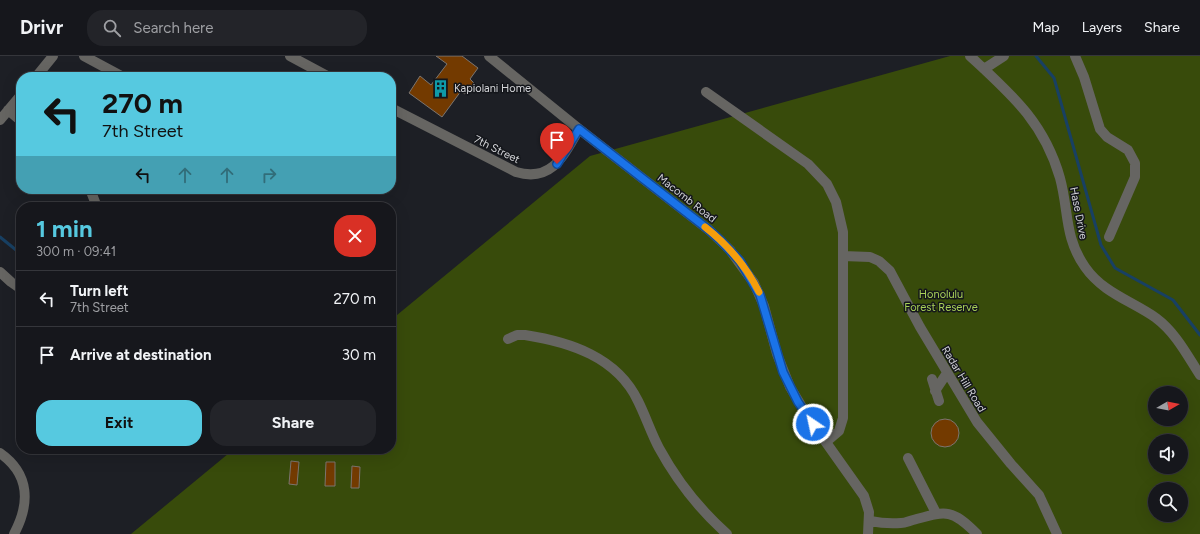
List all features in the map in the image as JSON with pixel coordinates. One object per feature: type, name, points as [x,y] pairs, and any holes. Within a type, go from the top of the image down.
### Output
[{"type":"street","points":[[40,72],[53,56]]},
{"type":"street","points":[[84,56],[114,72]]},
{"type":"street","points":[[290,56],[320,72]]},
{"type":"street","name":"Macomb Road","points":[[489,56],[579,129],[709,230],[740,261],[760,295],[768,318],[777,354],[790,387],[808,417],[864,496],[870,521],[868,534]]},
{"type":"street","name":"Hase Drive","points":[[970,56],[1022,106],[1045,141],[1060,179],[1070,238],[1074,249],[1086,269],[1094,278],[1113,293],[1147,312],[1162,323],[1180,342],[1200,375]]},
{"type":"street","points":[[984,69],[1004,56]]},
{"type":"street","points":[[1075,56],[1084,77],[1100,129],[1111,140],[1128,150],[1135,163],[1135,178],[1109,237]]},
{"type":"street","points":[[706,92],[808,164],[821,177],[832,192],[840,212],[843,232],[843,418],[839,431],[826,442]]},
{"type":"street","points":[[0,120],[16,101]]},
{"type":"street","points":[[8,110],[16,117]]},
{"type":"street","name":"7th Street","points":[[396,111],[516,172],[528,175],[547,171],[557,164],[579,129]]},
{"type":"street","name":"Radar Hill Road","points":[[843,256],[865,256],[875,259],[890,271],[920,327],[984,433],[1039,495],[1058,534]]},
{"type":"street","points":[[0,272],[16,286]]},
{"type":"street","points":[[508,339],[521,335],[536,337],[586,352],[612,367],[627,382],[633,391],[659,448],[679,482],[704,512],[727,534]]},
{"type":"street","points":[[936,391],[947,373]]},
{"type":"street","points":[[932,380],[939,401]]},
{"type":"street","points":[[0,453],[18,471],[25,493],[23,514],[14,534]]},
{"type":"street","points":[[908,458],[936,513]]},
{"type":"street","points":[[870,521],[886,524],[902,523],[936,513],[945,513],[960,518],[977,534]]},
{"type":"green space","name":"Honolulu Forest Reserve","points":[[950,56],[1200,56],[1200,534],[131,534],[228,454],[396,454],[396,316],[590,156]]},
{"type":"building","name":"Kapiolani Home","points":[[436,56],[462,56],[478,68],[470,79],[474,83],[465,94],[461,91],[442,117],[409,93],[420,76],[431,85],[447,64]]},
{"type":"building","points":[[945,419],[955,423],[959,433],[955,443],[945,447],[935,443],[931,433],[935,423]]},
{"type":"building","points":[[291,461],[299,462],[297,485],[289,484]]},
{"type":"building","points":[[326,462],[335,462],[335,486],[325,486]]},
{"type":"building","points":[[352,466],[360,467],[359,488],[351,488]]},
{"type":"waterway","points":[[1036,56],[1054,78],[1101,245],[1115,268],[1173,300],[1200,335]]},
{"type":"waterway","points":[[0,237],[16,250]]},
{"type":"slow traffic","points":[[705,227],[740,261],[759,292]]},
{"type":"place","name":"Kapiolani Home","points":[[441,88]]},
{"type":"route","points":[[557,164],[579,129],[709,230],[730,250],[748,273],[760,295],[783,372],[798,402],[813,424]]}]
